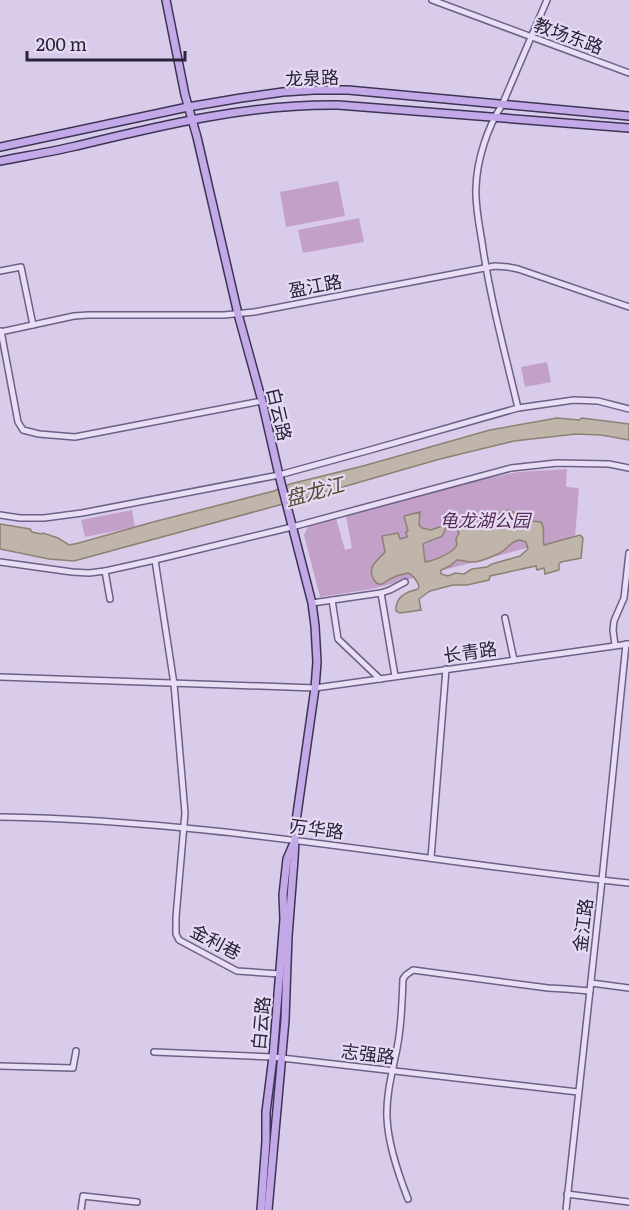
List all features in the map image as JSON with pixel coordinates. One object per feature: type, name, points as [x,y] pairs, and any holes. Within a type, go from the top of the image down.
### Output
[{"type":"main road","name":"白云路","points":[[166,0],[188,107],[312,603],[315,626],[317,662],[315,688],[296,821],[281,1058],[268,1210]]},
{"type":"main road","name":"龙泉路","points":[[0,147],[188,107],[314,90],[348,90],[629,116]]},
{"type":"main road","name":"龙泉路","points":[[0,161],[192,120],[257,109],[305,105],[338,105],[629,128]]},
{"type":"main road","name":"白云路","points":[[261,1210],[266,1112],[273,1057],[284,919],[283,895],[287,859],[295,840]]},
{"type":"street","name":"教场东路","points":[[432,0],[629,73]]},
{"type":"street","points":[[518,408],[486,268],[477,210],[476,187],[482,152],[494,117],[502,105],[547,0]]},
{"type":"street","points":[[0,271],[21,267],[33,326]]},
{"type":"street","name":"盈江路","points":[[1,332],[74,316],[238,314],[486,268],[502,267],[518,269],[629,308]]},
{"type":"street","points":[[1,332],[18,422],[23,430],[39,434],[75,437],[262,401]]},
{"type":"street","points":[[0,515],[44,518],[82,513],[279,475],[518,408],[551,402],[598,401],[629,409]]},
{"type":"street","points":[[0,562],[72,572],[105,571],[292,526],[511,468],[569,463],[609,464],[629,468]]},
{"type":"street","points":[[615,645],[614,621],[624,598],[629,553]]},
{"type":"street","points":[[155,560],[174,684],[185,813],[184,828]]},
{"type":"street","points":[[105,571],[110,599]]},
{"type":"street","points":[[312,603],[381,593],[405,582]]},
{"type":"street","points":[[381,593],[395,676]]},
{"type":"street","points":[[332,600],[338,639],[380,679]]},
{"type":"street","points":[[505,618],[514,660]]},
{"type":"street","name":"长青路","points":[[0,678],[315,688],[628,644]]},
{"type":"street","name":"金江路","points":[[566,1210],[628,644]]},
{"type":"street","points":[[431,858],[446,669]]},
{"type":"street","name":"万华路","points":[[0,817],[63,818],[184,828],[629,883]]},
{"type":"street","name":"金利巷","points":[[184,828],[176,917],[176,934],[179,940],[237,970],[280,974]]},
{"type":"street","points":[[408,1199],[388,1129],[387,1115],[403,980],[406,975],[414,970],[590,992]]},
{"type":"street","points":[[591,983],[629,988]]},
{"type":"street","points":[[0,1066],[74,1068],[76,1051]]},
{"type":"street","name":"志强路","points":[[154,1052],[273,1057],[578,1092]]},
{"type":"street","points":[[567,1194],[629,1202]]},
{"type":"street","points":[[81,1210],[83,1196],[137,1202]]},
{"type":"green space","points":[[338,181],[345,216],[286,227],[280,192]]},
{"type":"green space","points":[[359,218],[364,242],[303,253],[298,230]]},
{"type":"green space","points":[[547,362],[551,382],[525,387],[521,367]]},
{"type":"green space","name":"龟龙湖公园","points":[[567,469],[566,487],[579,488],[575,538],[527,548],[372,589],[320,597],[304,535],[309,524],[336,518],[345,550],[352,548],[346,516],[480,480],[518,472]]},
{"type":"green space","points":[[132,510],[135,527],[85,537],[81,520]]},
{"type":"water","name":"盘龙江","points":[[557,418],[579,420],[582,418],[629,424],[629,440],[601,435],[576,434],[514,441],[440,459],[74,561],[49,559],[0,549],[0,524],[30,529],[32,532],[58,538],[69,545],[274,491],[290,484],[490,430]]},
{"type":"water","points":[[509,510],[532,521],[541,522],[544,545],[580,535],[583,538],[581,558],[561,562],[559,570],[545,574],[544,568],[537,570],[536,566],[490,576],[489,580],[430,591],[419,599],[421,610],[400,613],[396,611],[399,599],[418,589],[419,586],[415,578],[408,573],[389,579],[382,584],[375,581],[371,571],[376,561],[385,552],[382,536],[398,533],[400,539],[407,537],[406,532],[408,531],[404,516],[420,512],[419,525],[431,530],[448,524],[472,523]],"holes":[[[455,525],[459,533],[456,547],[444,556],[425,562],[423,544],[442,536],[446,528]],[[520,540],[526,542],[528,549],[520,556],[487,567],[472,569],[464,574],[455,573],[448,576],[441,574],[441,570],[457,560],[471,562],[482,560],[500,553]]]}]
